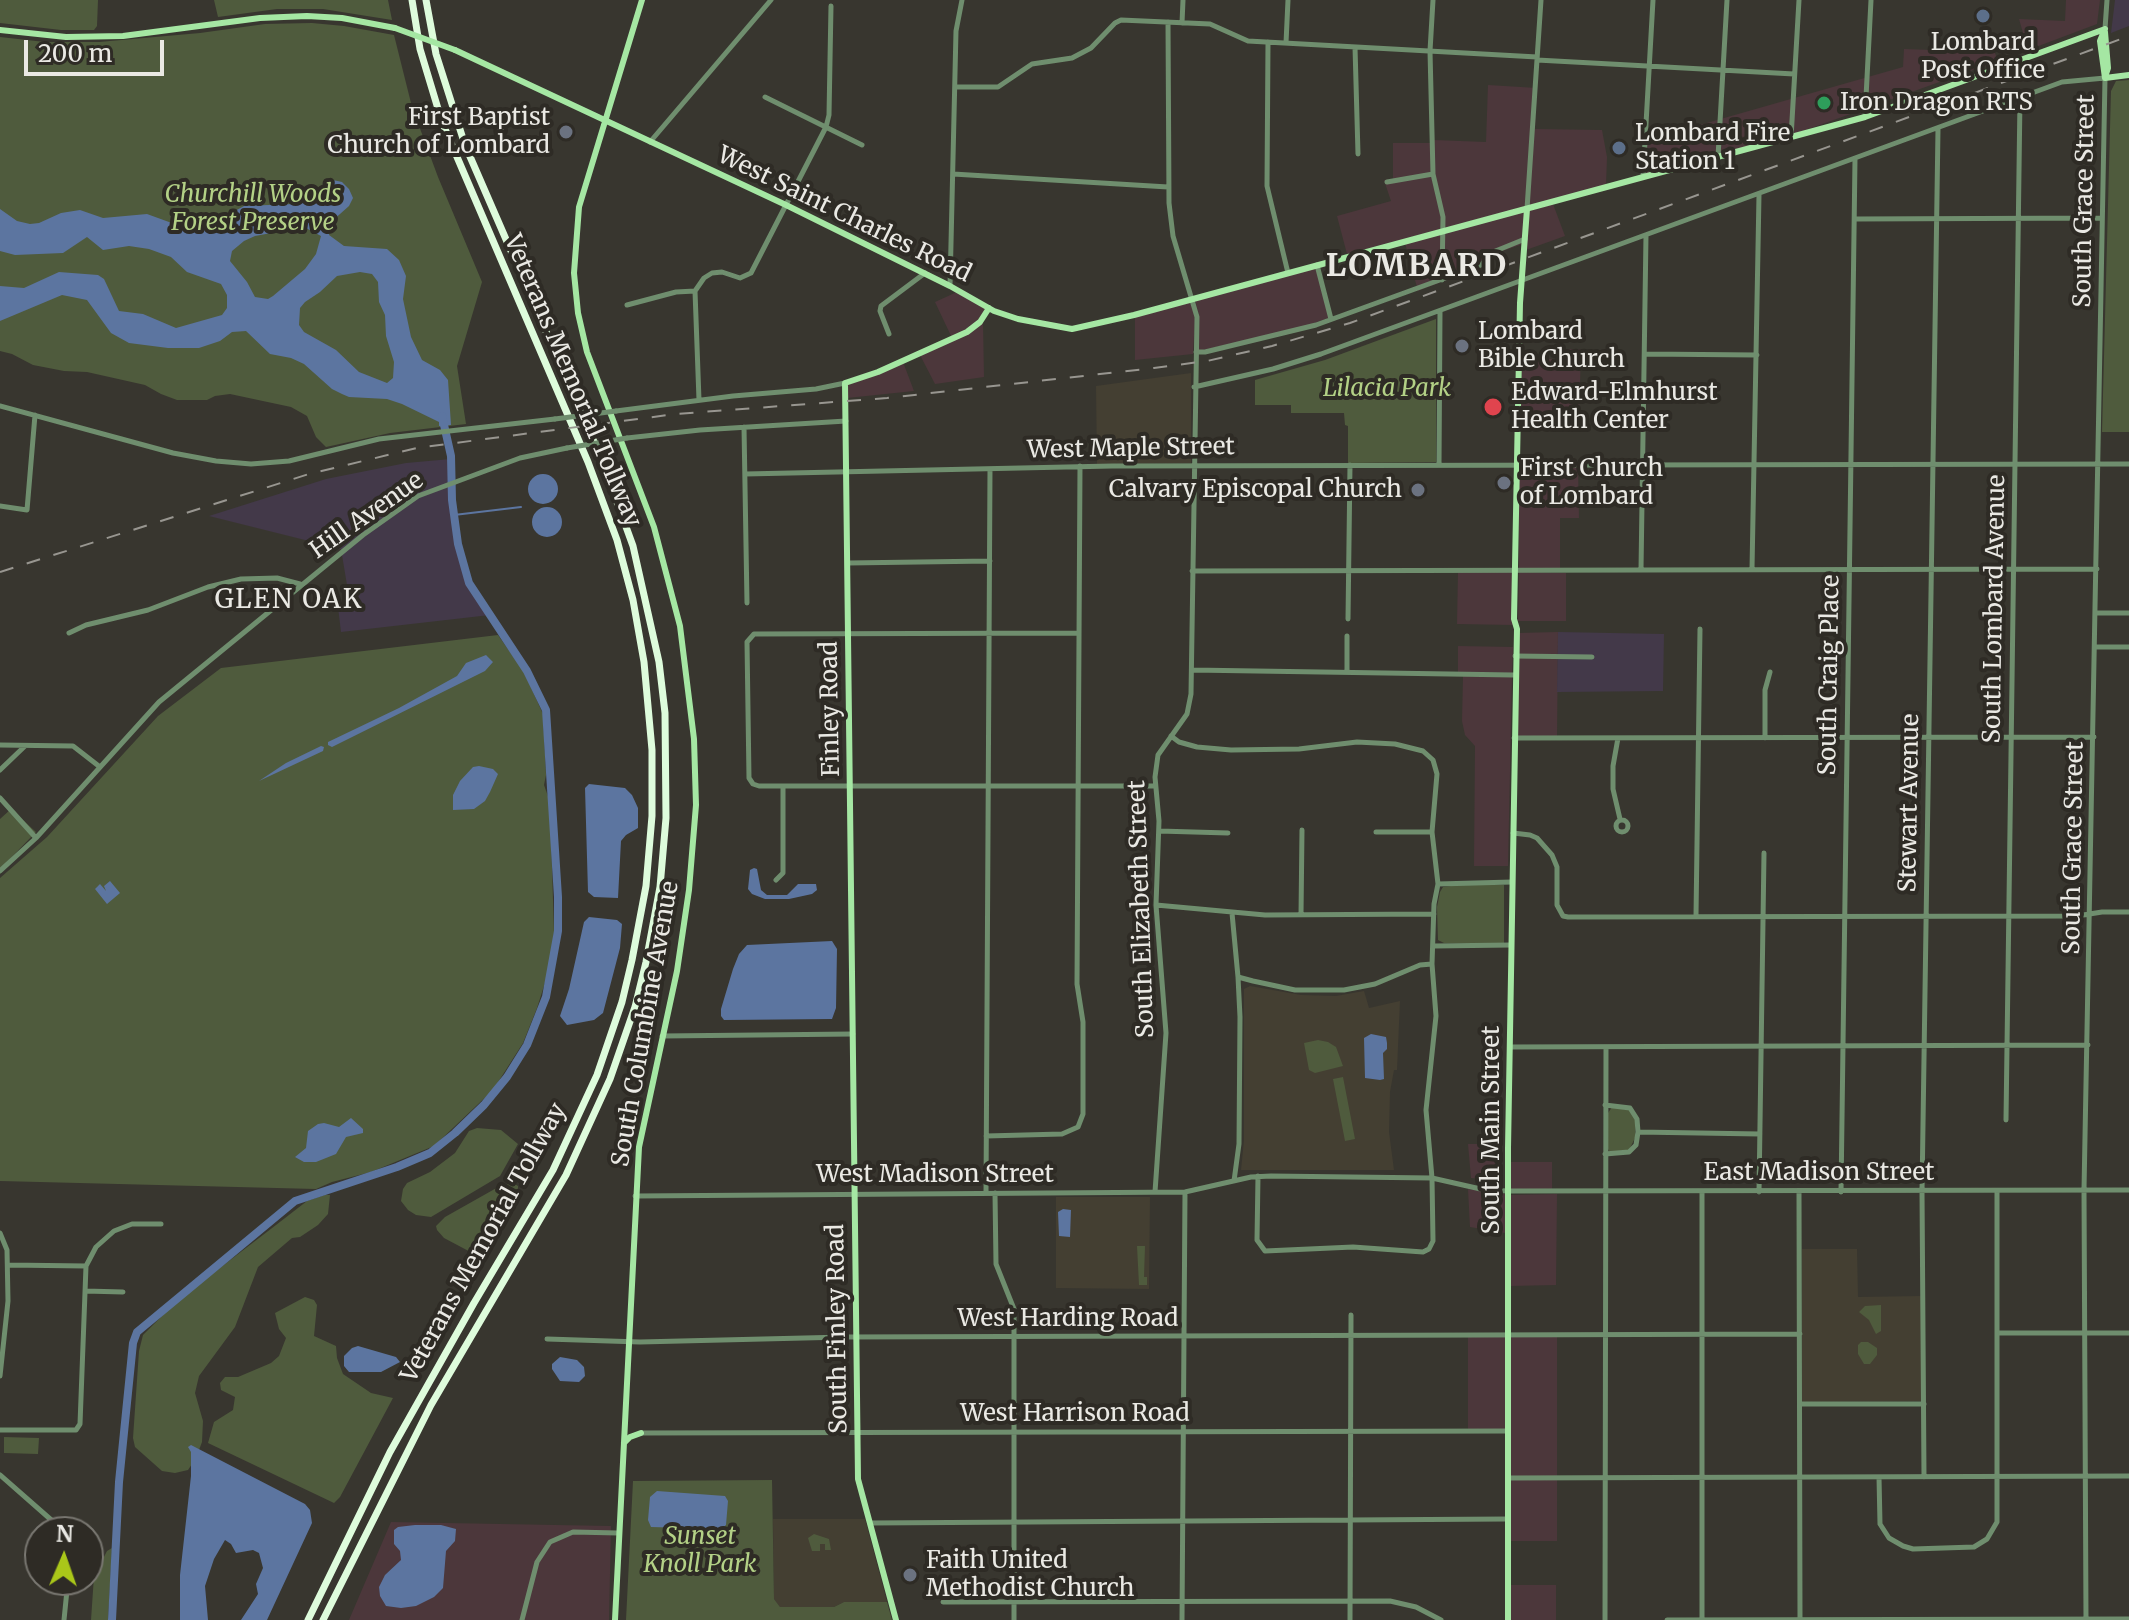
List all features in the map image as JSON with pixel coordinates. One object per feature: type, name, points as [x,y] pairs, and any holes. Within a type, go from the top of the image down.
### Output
[{"type":"highway","name":"Veterans Memorial Tollway","points":[[308,1620],[398,1438],[553,1170],[597,1075],[622,1002],[632,960],[646,886],[652,816],[652,750],[644,662],[633,600],[617,540],[588,462],[442,122],[420,49],[412,0]]},
{"type":"highway","name":"Veterans Memorial Tollway","points":[[323,1620],[431,1405],[566,1175],[610,1079],[635,1007],[646,962],[660,887],[666,818],[663,700],[651,618],[633,546],[601,458],[465,145],[436,54],[426,0]]},
{"type":"main road","name":"South Columbine Avenue","points":[[615,1620],[635,1196],[643,1122],[677,971],[694,840],[695,748],[680,626],[639,484],[594,376],[575,297],[577,217],[642,0]]},
{"type":"main road","name":"West Saint Charles Road","points":[[0,30],[66,37],[155,34],[288,16],[342,18],[395,28],[455,50],[786,205],[989,308],[1018,319],[1072,329],[1865,117],[2105,29]]},
{"type":"main road","points":[[2105,29],[2100,41],[2105,78],[2129,75]]},
{"type":"main road","name":"South Main Street","points":[[1508,1620],[1508,1191],[1514,656],[1517,629],[1514,619],[1521,282],[1527,209]]},
{"type":"main road","points":[[845,383],[878,372],[967,332],[980,322],[989,308]]},
{"type":"main road","name":"Finley Road","points":[[845,383],[853,1034]]},
{"type":"main road","name":"South Finley Road","points":[[853,1034],[858,1479],[896,1620]]},
{"type":"main road","points":[[624,1424],[630,1430],[641,1433]]},
{"type":"main road","points":[[622,1445],[630,1437],[641,1433]]},
{"type":"street","points":[[650,142],[771,0]]},
{"type":"street","points":[[950,286],[956,31],[962,0]]},
{"type":"street","points":[[1182,23],[1183,0]]},
{"type":"street","points":[[1286,43],[1288,0]]},
{"type":"street","points":[[1433,0],[1430,51],[1433,174],[1443,217],[1442,280]]},
{"type":"street","points":[[1527,209],[1541,0]]},
{"type":"street","points":[[1643,177],[1653,0]]},
{"type":"street","points":[[1718,157],[1727,0]]},
{"type":"street","points":[[1791,138],[1799,0]]},
{"type":"street","points":[[1865,117],[1871,0]]},
{"type":"street","points":[[2105,29],[2107,0]]},
{"type":"street","points":[[699,400],[695,291],[712,273],[722,272],[740,278],[751,273],[826,127],[829,115],[831,6]]},
{"type":"street","points":[[955,87],[998,87],[1032,64],[1072,58],[1091,48],[1121,20],[1216,25],[1240,40],[1794,74]]},
{"type":"street","name":"South Elizabeth Street","points":[[1155,1192],[1166,1033],[1156,905],[1159,831],[1158,799],[1154,786],[1158,755],[1187,714],[1190,704],[1197,317],[1173,236],[1168,187],[1168,22]]},
{"type":"street","points":[[1268,42],[1267,186],[1288,273]]},
{"type":"street","points":[[1355,47],[1358,154]]},
{"type":"street","points":[[1194,387],[1303,360],[2067,81],[2105,78]]},
{"type":"street","name":"South Grace Street","points":[[2086,1620],[2084,1190],[2105,78]]},
{"type":"street","points":[[765,97],[862,145]]},
{"type":"street","name":"South Lombard Avenue","points":[[2006,1120],[2020,98]]},
{"type":"street","name":"Stewart Avenue","points":[[1924,1477],[1922,1191],[1938,129]]},
{"type":"street","name":"South Craig Place","points":[[1841,1192],[1855,159]]},
{"type":"street","points":[[953,174],[1168,187]]},
{"type":"street","points":[[1387,182],[1433,174]]},
{"type":"street","points":[[1752,569],[1759,195]]},
{"type":"street","points":[[1855,219],[2103,218]]},
{"type":"street","points":[[1641,570],[1646,235]]},
{"type":"street","points":[[1196,352],[1277,336],[1331,319],[1481,265],[1497,249],[1525,239]]},
{"type":"street","points":[[1317,265],[1331,319]]},
{"type":"street","points":[[889,334],[881,306],[925,273]]},
{"type":"street","points":[[627,305],[676,292],[695,291]]},
{"type":"street","points":[[1439,465],[1440,312]]},
{"type":"street","points":[[1645,354],[1757,355]]},
{"type":"street","points":[[0,406],[185,456],[251,464],[289,461],[365,441],[699,400],[816,389],[845,383]]},
{"type":"street","points":[[0,506],[27,510],[35,415]]},
{"type":"street","name":"Hill Avenue","points":[[0,871],[36,838],[159,702],[301,584],[418,496],[520,458],[567,448],[674,433],[847,421]]},
{"type":"street","points":[[744,427],[747,603]]},
{"type":"street","name":"West Maple Street","points":[[745,474],[1193,465],[2129,464]]},
{"type":"street","points":[[1348,619],[1350,465]]},
{"type":"street","points":[[986,1136],[1062,1134],[1078,1127],[1082,1117],[1083,1022],[1077,984],[1080,466]]},
{"type":"street","points":[[986,1193],[990,469]]},
{"type":"street","points":[[848,563],[990,561]]},
{"type":"street","points":[[1192,571],[2097,569]]},
{"type":"street","points":[[69,633],[86,625],[148,610],[208,587],[241,579],[277,578],[301,584]]},
{"type":"street","points":[[2096,613],[2129,613]]},
{"type":"street","points":[[1696,916],[1700,629]]},
{"type":"street","points":[[1079,633],[751,635],[747,642],[748,774],[753,784],[759,786],[1154,786]]},
{"type":"street","points":[[1347,636],[1347,672]]},
{"type":"street","points":[[2095,647],[2129,647]]},
{"type":"street","points":[[1514,656],[1592,657]]},
{"type":"street","points":[[1192,670],[1514,675]]},
{"type":"street","points":[[1765,738],[1765,690],[1770,672]]},
{"type":"street","points":[[1171,736],[1179,742],[1197,747],[1231,750],[1277,750],[1357,742],[1413,747],[1429,755],[1437,774],[1432,832],[1438,884],[1432,964],[1436,1016],[1426,1110],[1432,1178],[1433,1241],[1429,1249],[1420,1252],[1331,1247],[1267,1252],[1260,1246],[1257,1240],[1258,1176],[1432,1178],[1485,1190],[1508,1191]]},
{"type":"street","points":[[1513,738],[2094,737]]},
{"type":"street","points":[[1618,738],[1613,789],[1620,819]]},
{"type":"street","points":[[0,745],[73,746],[100,767]]},
{"type":"street","points":[[0,770],[25,746]]},
{"type":"street","points":[[776,880],[783,873],[783,786]]},
{"type":"street","points":[[0,798],[36,838]]},
{"type":"street","points":[[1301,915],[1302,830]]},
{"type":"street","points":[[1159,831],[1228,833]]},
{"type":"street","points":[[1376,832],[1432,832]]},
{"type":"street","points":[[1512,833],[1537,838],[1552,855],[1557,867],[1557,905],[1563,916],[2008,916],[2129,912]]},
{"type":"street","points":[[1759,1192],[1764,853]]},
{"type":"street","points":[[1438,884],[1512,882]]},
{"type":"street","points":[[1156,905],[1232,913],[1434,914]]},
{"type":"street","points":[[1232,913],[1240,1017],[1239,1144],[1234,1181]]},
{"type":"street","points":[[1434,946],[1511,945]]},
{"type":"street","points":[[1238,977],[1295,990],[1344,990],[1375,984],[1420,965],[1432,964]]},
{"type":"street","points":[[662,1036],[853,1034]]},
{"type":"street","points":[[1510,1047],[2088,1045]]},
{"type":"street","points":[[1605,1620],[1606,1047]]},
{"type":"street","points":[[1605,1105],[1630,1108],[1637,1119],[1638,1132],[1632,1151],[1605,1154]]},
{"type":"street","points":[[1638,1132],[1760,1134]]},
{"type":"street","name":"West Madison Street","points":[[635,1196],[1185,1192],[1258,1176]]},
{"type":"street","name":"East Madison Street","points":[[1508,1191],[2129,1190]]},
{"type":"street","points":[[1879,1477],[1879,1519],[1889,1538],[1898,1545],[1913,1549],[1963,1549],[1984,1542],[1995,1529],[1999,1515],[1997,1191]]},
{"type":"street","points":[[1182,1620],[1185,1192]]},
{"type":"street","points":[[1702,1192],[1702,1620]]},
{"type":"street","points":[[1799,1192],[1800,1620]]},
{"type":"street","points":[[995,1193],[996,1264],[1013,1304],[1015,1337],[1014,1620]]},
{"type":"street","points":[[0,1430],[76,1430],[80,1424],[86,1266],[96,1247],[114,1231],[132,1224],[161,1224]]},
{"type":"street","points":[[0,1233],[6,1243],[8,1265],[7,1332],[0,1376]]},
{"type":"street","points":[[8,1265],[86,1266]]},
{"type":"street","points":[[85,1291],[123,1292]]},
{"type":"street","points":[[1350,1620],[1351,1315]]},
{"type":"street","points":[[1999,1333],[2129,1333]]},
{"type":"street","name":"West Harding Road","points":[[547,1339],[628,1342],[857,1337],[1800,1334]]},
{"type":"street","points":[[1800,1404],[1924,1404]]},
{"type":"street","name":"West Harrison Road","points":[[641,1433],[1508,1431]]},
{"type":"street","points":[[0,1475],[47,1516]]},
{"type":"street","points":[[1508,1478],[2129,1476]]},
{"type":"street","points":[[870,1523],[1508,1519]]},
{"type":"street","points":[[522,1620],[538,1559],[550,1542],[565,1533],[618,1533]]},
{"type":"street","points":[[64,1620],[66,1596]]},
{"type":"street","points":[[943,1602],[1398,1601],[1441,1620]]},
{"type":"street","points":[[1667,1620],[2129,1619]]},
{"type":"shaded area","points":[[2066,0],[2100,0],[2097,24],[2028,50],[2019,19],[2065,21]]},
{"type":"shaded area","points":[[2115,0],[2129,0],[2129,26],[2111,33]]},
{"type":"shaded area","points":[[1988,35],[1998,61],[1789,136],[1645,174],[1647,140],[1903,67],[1904,49],[1933,50],[1934,54]]},
{"type":"shaded area","points":[[1488,85],[1537,88],[1535,129],[1602,130],[1607,157],[1606,185],[1347,254],[1337,216],[1391,201],[1384,180],[1393,179],[1393,143],[1430,143],[1434,140],[1486,142]]},
{"type":"shaded area","points":[[1553,204],[1565,236],[1526,250],[1529,211]]},
{"type":"shaded area","points":[[1525,211],[1523,244],[1494,254],[1488,264],[1418,291],[1405,243]]},
{"type":"shaded area","points":[[1318,267],[1332,317],[1296,329],[1198,351],[1199,315],[1195,300]]},
{"type":"shaded area","points":[[957,292],[987,309],[975,324],[952,338],[935,302]]},
{"type":"shaded area","points":[[1191,302],[1195,317],[1193,354],[1135,360],[1135,317]]},
{"type":"shaded area","points":[[983,321],[984,377],[935,384],[920,355]]},
{"type":"shaded area","points":[[1561,349],[1581,349],[1579,420],[1520,420],[1522,359],[1559,359]]},
{"type":"shaded area","points":[[903,362],[914,391],[847,398],[847,385]]},
{"type":"shaded area","points":[[1191,373],[1191,463],[1097,464],[1096,386]]},
{"type":"shaded area","points":[[451,459],[458,544],[469,583],[490,615],[341,632],[338,607],[348,591],[341,549],[209,516],[326,479],[406,463]]},
{"type":"shaded area","points":[[1578,466],[1579,518],[1560,518],[1560,568],[1519,568],[1519,467]]},
{"type":"shaded area","points":[[1458,572],[1513,572],[1513,625],[1457,624]]},
{"type":"shaded area","points":[[1519,572],[1566,573],[1566,621],[1518,621]]},
{"type":"shaded area","points":[[1558,632],[1557,740],[1516,740],[1518,633]]},
{"type":"shaded area","points":[[1558,632],[1664,634],[1663,691],[1557,692]]},
{"type":"shaded area","points":[[1458,646],[1513,647],[1512,673],[1458,672]]},
{"type":"shaded area","points":[[1463,676],[1512,677],[1508,866],[1474,866],[1475,746],[1465,735],[1462,721]]},
{"type":"shaded area","points":[[1250,986],[1301,995],[1336,996],[1364,991],[1369,1008],[1400,1001],[1397,1070],[1394,1070],[1390,1092],[1389,1132],[1394,1170],[1241,1170],[1244,1140],[1244,989]]},
{"type":"shaded area","points":[[1468,1144],[1501,1144],[1501,1174],[1497,1181],[1471,1178]]},
{"type":"shaded area","points":[[1511,1162],[1552,1162],[1552,1190],[1511,1190]]},
{"type":"shaded area","points":[[1468,1189],[1505,1194],[1505,1233],[1470,1227]]},
{"type":"shaded area","points":[[1557,1194],[1556,1285],[1510,1286],[1511,1195]]},
{"type":"shaded area","points":[[1056,1197],[1150,1197],[1149,1289],[1056,1288]]},
{"type":"shaded area","points":[[1802,1249],[1857,1249],[1858,1297],[1921,1296],[1921,1401],[1802,1402]]},
{"type":"shaded area","points":[[1468,1333],[1506,1333],[1506,1432],[1468,1432]]},
{"type":"shaded area","points":[[1510,1337],[1557,1337],[1557,1541],[1511,1541]]},
{"type":"shaded area","points":[[773,1519],[865,1519],[887,1602],[844,1602],[834,1607],[780,1607],[774,1599]]},
{"type":"shaded area","points":[[391,1522],[611,1526],[609,1620],[349,1620]]},
{"type":"shaded area","points":[[1510,1585],[1556,1585],[1556,1620],[1509,1620]]},
{"type":"green space","points":[[0,0],[98,0],[97,26],[94,30],[61,30],[0,23]]},
{"type":"green space","points":[[214,0],[388,0],[392,20],[323,9],[277,9],[218,17]]},
{"type":"green space","name":"Churchill Woods Forest Preserve","points":[[312,23],[394,35],[412,107],[482,282],[457,366],[466,424],[390,433],[326,447],[316,437],[307,416],[291,407],[230,394],[207,400],[177,400],[145,385],[87,372],[33,365],[0,351],[0,37],[45,42],[99,42],[265,24]]},
{"type":"green space","points":[[2129,80],[2129,432],[2102,432],[2111,91],[2116,81]]},
{"type":"green space","name":"Lilacia Park","points":[[1436,319],[1436,462],[1348,463],[1348,426],[1345,425],[1344,413],[1291,413],[1291,405],[1255,405],[1255,380],[1325,360]]},
{"type":"green space","points":[[498,635],[524,672],[543,714],[544,785],[550,802],[554,933],[549,970],[537,1008],[523,1043],[493,1090],[434,1146],[371,1172],[316,1189],[0,1181],[0,878],[47,837],[158,716],[221,668]]},
{"type":"green space","points":[[11,809],[36,832],[0,869],[0,819]]},
{"type":"green space","points":[[1504,885],[1504,943],[1444,943],[1438,940],[1440,892],[1443,887]]},
{"type":"green space","points":[[1318,1040],[1336,1047],[1343,1066],[1315,1073],[1309,1070],[1304,1043]]},
{"type":"green space","points":[[1343,1077],[1355,1139],[1345,1141],[1333,1079]]},
{"type":"green space","points":[[1612,1107],[1629,1110],[1635,1116],[1635,1138],[1629,1150],[1610,1152],[1608,1149],[1608,1113]]},
{"type":"green space","points":[[477,1128],[501,1130],[518,1144],[500,1176],[431,1217],[416,1215],[408,1210],[401,1201],[407,1183],[430,1172],[455,1153],[469,1131]]},
{"type":"green space","points":[[513,1183],[518,1189],[478,1256],[444,1238],[437,1230],[436,1226],[445,1217],[500,1186]]},
{"type":"green space","points":[[330,1195],[328,1214],[318,1225],[300,1237],[292,1238],[258,1267],[235,1327],[199,1376],[195,1393],[203,1421],[202,1442],[196,1458],[188,1470],[175,1473],[162,1471],[135,1447],[133,1438],[139,1351],[143,1335],[178,1300],[307,1201]]},
{"type":"green space","points":[[1137,1246],[1145,1246],[1144,1277],[1147,1277],[1147,1285],[1139,1285]]},
{"type":"green space","points":[[305,1297],[314,1300],[317,1305],[314,1336],[336,1346],[343,1374],[371,1393],[393,1398],[334,1503],[208,1443],[214,1422],[233,1410],[235,1397],[221,1390],[220,1383],[225,1377],[238,1377],[271,1363],[279,1356],[286,1338],[279,1329],[275,1313]]},
{"type":"green space","points":[[1881,1305],[1881,1331],[1876,1334],[1869,1320],[1859,1312],[1865,1306]]},
{"type":"green space","points":[[1861,1342],[1868,1342],[1877,1348],[1877,1355],[1870,1364],[1864,1364],[1858,1354]]},
{"type":"green space","points":[[4,1437],[39,1438],[38,1454],[4,1453]]},
{"type":"green space","name":"Sunset Knoll Park","points":[[772,1480],[774,1599],[780,1607],[834,1607],[844,1602],[887,1602],[892,1620],[626,1620],[633,1481]]},
{"type":"green space","points":[[814,1534],[829,1539],[831,1550],[825,1550],[825,1544],[820,1544],[820,1551],[812,1551],[808,1538]]},
{"type":"green space","points":[[112,1548],[108,1620],[91,1620],[93,1596],[104,1596],[104,1557]]},
{"type":"water","points":[[333,180],[342,182],[349,189],[353,198],[349,206],[331,222],[329,235],[344,246],[387,249],[399,260],[406,276],[403,299],[411,337],[422,360],[440,370],[448,380],[451,425],[439,426],[439,422],[387,399],[342,394],[304,364],[270,354],[246,331],[232,332],[220,341],[199,348],[129,343],[111,333],[87,300],[62,295],[0,321],[0,286],[24,288],[59,272],[98,275],[104,279],[119,311],[143,314],[176,328],[222,315],[227,308],[227,295],[221,284],[187,272],[171,257],[149,249],[129,246],[103,250],[87,237],[63,253],[15,255],[0,251],[0,209],[17,221],[30,224],[80,210],[103,218],[147,214],[180,226],[195,227],[217,221],[244,206],[294,204]],"holes":[[[304,227],[321,236],[316,254],[305,269],[273,296],[268,299],[255,297],[230,261],[232,251],[255,236]],[[360,272],[372,274],[378,282],[379,302],[385,315],[386,336],[394,362],[393,378],[387,383],[359,372],[336,350],[304,332],[299,325],[300,308],[305,302],[337,276]]]},
{"type":"water","points":[[543,474],[554,478],[558,489],[554,500],[543,504],[532,500],[528,489],[532,478]]},
{"type":"water","points":[[547,507],[558,511],[562,522],[558,533],[547,537],[536,533],[532,522],[536,511]]},
{"type":"water","points":[[486,655],[493,662],[485,671],[332,747],[328,745],[328,742],[457,676],[466,663]]},
{"type":"water","points":[[324,747],[323,751],[259,781],[286,763]]},
{"type":"water","points":[[473,767],[493,769],[498,774],[485,801],[474,809],[453,810],[453,795],[460,781]]},
{"type":"water","points":[[589,784],[625,788],[638,808],[638,828],[621,841],[618,898],[594,897],[588,892],[585,788]]},
{"type":"water","points":[[757,869],[761,890],[767,895],[787,895],[798,884],[816,884],[817,890],[789,899],[765,899],[748,889],[750,870]]},
{"type":"water","points":[[110,881],[120,893],[107,904],[95,889],[100,884],[106,891],[104,886]]},
{"type":"water","points":[[589,917],[617,920],[622,924],[620,948],[603,1013],[594,1020],[567,1025],[560,1016],[584,922]]},
{"type":"water","points":[[832,941],[837,949],[836,1008],[832,1019],[724,1020],[721,1016],[733,969],[747,945]]},
{"type":"water","points":[[1371,1034],[1386,1037],[1384,1079],[1380,1080],[1365,1078],[1364,1038]]},
{"type":"water","points":[[351,1118],[363,1129],[363,1133],[346,1137],[336,1154],[316,1162],[304,1162],[295,1157],[306,1148],[308,1131],[318,1124],[339,1127]]},
{"type":"water","points":[[1071,1210],[1070,1237],[1059,1236],[1058,1212]]},
{"type":"water","points":[[358,1346],[396,1357],[400,1362],[381,1372],[349,1372],[344,1366],[344,1356]]},
{"type":"water","points":[[560,1357],[577,1360],[584,1367],[585,1376],[579,1382],[560,1381],[552,1364]]},
{"type":"water","points":[[191,1445],[305,1504],[310,1510],[312,1523],[267,1620],[241,1620],[258,1594],[256,1584],[263,1568],[259,1553],[253,1550],[236,1553],[225,1540],[214,1559],[205,1586],[208,1620],[180,1620],[180,1575],[191,1476],[191,1452],[188,1447]]},
{"type":"water","points":[[657,1491],[725,1496],[728,1501],[726,1525],[721,1529],[651,1527],[648,1520],[650,1497]]},
{"type":"water","points":[[415,1525],[441,1525],[456,1529],[455,1541],[446,1551],[443,1588],[434,1597],[416,1606],[386,1606],[379,1587],[385,1575],[401,1560],[400,1551],[394,1544],[394,1530]]},
{"type":"waterway","points":[[112,1620],[119,1482],[133,1343],[137,1332],[295,1201],[430,1153],[455,1133],[507,1077],[527,1045],[546,997],[558,931],[546,710],[527,671],[469,583],[458,544],[452,500],[451,456],[442,416]]},
{"type":"waterway","points":[[454,515],[521,507]]},
{"type":"railway","points":[[0,572],[309,474],[417,448],[676,414],[887,398],[1154,368],[1207,361],[1272,346],[1350,323],[2129,36]]},
{"type":"place","name":"Lombard Post Office","points":[[1983,16]]},
{"type":"place","name":"Iron Dragon RTS","points":[[1824,103]]},
{"type":"place","name":"First Baptist Church of Lombard","points":[[566,132]]},
{"type":"place","name":"Lombard Fire Station 1","points":[[1619,148]]},
{"type":"place","name":"Lombard Bible Church","points":[[1462,346]]},
{"type":"place","name":"Edward-Elmhurst Health Center","points":[[1493,407]]},
{"type":"place","name":"First Church of Lombard","points":[[1504,483]]},
{"type":"place","name":"Calvary Episcopal Church","points":[[1418,490]]},
{"type":"place","name":"Faith United Methodist Church","points":[[910,1575]]},
{"type":"district","name":"LOMBARD","points":[[1417,267]]},
{"type":"district","name":"GLEN OAK","points":[[289,601]]}]
